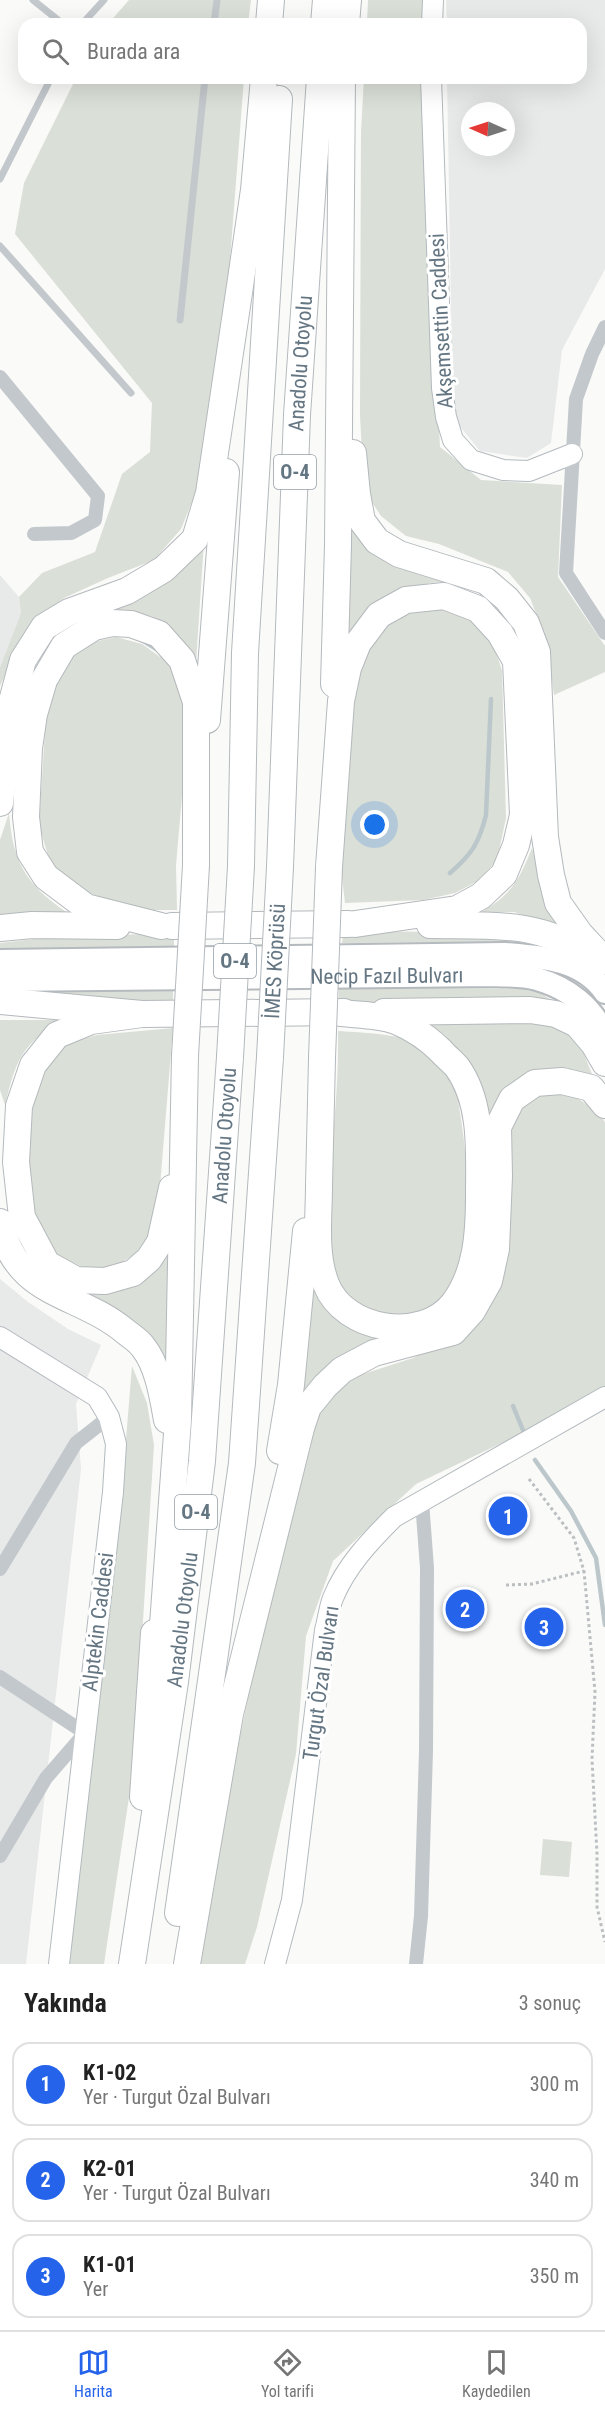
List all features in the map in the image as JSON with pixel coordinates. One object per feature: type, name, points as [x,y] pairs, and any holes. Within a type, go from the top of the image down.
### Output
[{"type":"highway","points":[[270,18],[271,0]]},
{"type":"highway","points":[[284,18],[286,0]]},
{"type":"highway","points":[[324,18],[326,0]]},
{"type":"highway","points":[[346,18],[348,0]]},
{"type":"highway","points":[[0,803],[11,705],[23,660],[44,627],[69,612],[127,591],[164,569],[195,539],[209,493],[254,190],[263,84]]},
{"type":"highway","name":"Anadolu Otoyolu","points":[[240,866],[245,653],[281,84]]},
{"type":"highway","name":"Anadolu Otoyolu","points":[[280,867],[297,415],[320,84]]},
{"type":"highway","points":[[333,1012],[394,1020],[421,1033],[457,1067],[471,1095],[478,1128],[479,1233],[469,1275],[453,1305],[433,1320],[405,1328],[362,1320],[342,1306],[327,1286],[318,1249],[338,545],[342,84]]},
{"type":"highway","points":[[122,1964],[164,1623],[178,1420],[185,1056],[196,865],[240,286]]},
{"type":"highway","points":[[340,297],[357,494],[362,521],[377,541],[399,554],[486,581],[507,599],[526,623],[537,652],[545,837],[551,874],[558,903],[580,934],[605,961]]},
{"type":"highway","points":[[329,867],[341,701],[348,668],[357,643],[379,615],[406,600],[444,596],[478,609],[500,633],[516,661],[523,815],[516,845],[504,874],[481,896],[457,909],[355,924]]},
{"type":"highway","points":[[161,926],[86,907],[46,877],[30,852],[26,817],[27,777],[29,748],[37,702],[44,680],[64,646],[94,627],[112,623],[131,624],[159,634],[182,660],[196,702],[196,865]]},
{"type":"highway","name":"İMES Köprüsü","points":[[230,1057],[240,866]]},
{"type":"highway","name":"İMES Köprüsü","points":[[270,1057],[280,867]]},
{"type":"highway","points":[[0,928],[33,925],[505,926],[544,932],[570,942],[605,967]]},
{"type":"highway","points":[[0,1001],[142,1014],[530,1010],[556,1014],[577,1024],[594,1044],[605,1063]]},
{"type":"highway","points":[[142,1014],[91,1021],[57,1035],[33,1065],[19,1106],[16,1162],[22,1217],[47,1264],[76,1280],[105,1281],[133,1273],[149,1259],[160,1242],[173,1180],[185,1056]]},
{"type":"highway","name":"Anadolu Otoyolu","points":[[132,1964],[175,1682],[202,1461],[230,1057]]},
{"type":"highway","name":"Anadolu Otoyolu","points":[[170,1964],[242,1463],[270,1057]]},
{"type":"highway","points":[[241,1667],[291,1385],[322,1058]]},
{"type":"highway","points":[[187,1964],[230,1714],[308,1407],[342,1370],[374,1353],[453,1332],[472,1311],[489,1281],[496,1249],[500,1176],[498,1127],[512,1100],[535,1083],[562,1081],[591,1088],[605,1105]]},
{"type":"highway","points":[[0,1222],[11,1253],[22,1271],[47,1290],[113,1321],[143,1347],[161,1385],[168,1426],[142,1812]]},
{"type":"main road","points":[[432,18],[433,0]]},
{"type":"main road","name":"Akşemsettin Caddesi","points":[[431,84],[442,388],[446,417],[453,440],[471,460],[503,470],[529,471],[572,454]]},
{"type":"main road","name":"Necip Fazıl Bulvarı","points":[[0,961],[505,954],[550,958],[580,969],[600,984],[605,992]]},
{"type":"main road","name":"Necip Fazıl Bulvarı","points":[[0,980],[495,975],[536,978],[572,994],[588,1006],[605,1037]]},
{"type":"main road","name":"Alptekin Caddesi","points":[[0,1337],[97,1397],[109,1417],[116,1444],[113,1492],[58,1964]]},
{"type":"main road","name":"Turgut Özal Bulvarı","points":[[275,1964],[292,1900],[325,1630],[332,1599],[348,1570],[368,1543],[394,1517],[605,1397]]},
{"type":"street","points":[[605,327],[592,354],[576,399],[566,573],[605,633]]},
{"type":"street","points":[[0,377],[98,496],[95,520],[71,533],[34,534]]},
{"type":"street","points":[[0,1569],[76,1443],[109,1417]]},
{"type":"street","points":[[416,1964],[421,1916],[426,1751],[427,1568],[422,1501]]},
{"type":"street","points":[[0,1677],[85,1733],[46,1778],[0,1856]]},
{"type":"lane","points":[[33,0],[56,18]]},
{"type":"lane","points":[[88,18],[105,0]]},
{"type":"lane","points":[[215,18],[218,0]]},
{"type":"lane","points":[[0,178],[48,84]]},
{"type":"lane","points":[[180,320],[204,84]]},
{"type":"lane","points":[[0,246],[131,393]]},
{"type":"path","points":[[529,1479],[574,1538],[584,1571],[595,1692],[592,1759],[596,1819],[597,1907],[605,1942]]},
{"type":"path","points":[[506,1585],[531,1584],[584,1571]]},
{"type":"shaded area","points":[[129,0],[251,0],[249,18],[113,18]]},
{"type":"shaded area","points":[[368,0],[423,0],[423,18],[367,18]]},
{"type":"shaded area","points":[[446,0],[605,0],[605,269],[562,350],[551,443],[527,458],[480,451],[453,418],[447,84],[587,84],[587,18],[447,18]]},
{"type":"shaded area","points":[[73,84],[244,84],[229,273],[199,484],[181,529],[154,560],[64,598],[27,628],[0,686],[0,667],[21,613],[19,597],[42,573],[95,552],[122,474],[150,452],[152,403],[15,234],[24,183]]},
{"type":"shaded area","points":[[364,84],[424,84],[425,153],[440,447],[481,480],[562,485],[558,577],[605,646],[605,672],[554,695],[547,642],[530,598],[508,572],[439,544],[406,536],[381,516],[364,490],[360,415],[361,132]]},
{"type":"shaded area","points":[[348,516],[451,581],[430,583],[393,592],[358,622],[345,643]]},
{"type":"shaded area","points":[[204,541],[196,663],[166,624],[155,618],[130,612],[94,612]]},
{"type":"shaded area","points":[[0,575],[19,597],[21,613],[0,667]]},
{"type":"shaded area","points":[[442,605],[465,617],[481,629],[493,646],[502,671],[506,818],[497,860],[478,881],[455,893],[423,900],[345,903],[341,868],[351,709],[364,654],[388,621],[416,607]]},
{"type":"shaded area","points":[[116,637],[142,644],[160,657],[165,656],[177,677],[183,701],[182,796],[176,865],[177,910],[146,910],[116,903],[69,885],[50,862],[39,825],[46,715],[57,678],[70,658],[93,642]]},
{"type":"shaded area","points":[[9,813],[15,848],[26,874],[45,896],[74,917],[0,923],[0,840]]},
{"type":"shaded area","points":[[532,848],[546,904],[559,927],[514,912],[480,913],[499,900],[513,886]]},
{"type":"shaded area","points":[[344,931],[524,933],[526,942],[342,943]]},
{"type":"shaded area","points":[[174,933],[174,949],[0,948],[0,943],[52,937]]},
{"type":"shaded area","points":[[339,987],[534,989],[556,1003],[339,1006]]},
{"type":"shaded area","points":[[173,990],[173,1004],[110,1003],[36,992]]},
{"type":"shaded area","points":[[421,1018],[507,1020],[558,1025],[581,1046],[595,1082],[557,1068],[527,1073],[501,1090],[490,1129],[463,1056],[445,1035]]},
{"type":"shaded area","points":[[0,1020],[62,1020],[37,1038],[22,1055],[5,1105],[0,1090]]},
{"type":"shaded area","points":[[173,1028],[160,1186],[153,1230],[136,1253],[113,1268],[97,1270],[80,1266],[49,1250],[32,1214],[27,1111],[37,1078],[65,1044],[97,1035]]},
{"type":"shaded area","points":[[338,1031],[387,1035],[412,1041],[431,1052],[450,1080],[454,1078],[464,1141],[468,1203],[462,1266],[442,1298],[428,1309],[413,1314],[383,1315],[356,1303],[336,1281],[330,1266],[327,1226],[337,1088]]},
{"type":"shaded area","points":[[559,1086],[601,1114],[605,1123],[605,1388],[577,1407],[416,1484],[333,1561],[306,1636],[296,1754],[257,1927],[245,1964],[197,1964],[227,1800],[266,1610],[307,1433],[328,1399],[357,1376],[413,1358],[472,1326],[508,1125],[529,1100]]},
{"type":"shaded area","points":[[168,1244],[168,1371],[78,1292]]},
{"type":"shaded area","points":[[312,1276],[390,1342],[298,1414]]},
{"type":"shaded area","points":[[0,1279],[28,1302],[68,1329],[101,1345],[76,1404],[81,1469],[26,1964],[0,1964]]},
{"type":"shaded area","points":[[132,1366],[147,1403],[154,1445],[134,1764],[104,1964],[68,1964],[116,1562]]},
{"type":"shaded area","points":[[543,1839],[572,1842],[569,1877],[540,1875]]},
{"type":"waterway","points":[[142,640],[158,650]]},
{"type":"waterway","points":[[450,873],[474,847],[486,815],[491,699]]},
{"type":"waterway","points":[[513,1406],[525,1435]]},
{"type":"waterway","points":[[535,1460],[571,1511],[596,1558],[605,1625]]},
{"type":"place","name":"K1-02","points":[[508,1516]]},
{"type":"place","name":"K2-01","points":[[465,1609]]},
{"type":"place","name":"K1-01","points":[[544,1627]]}]
